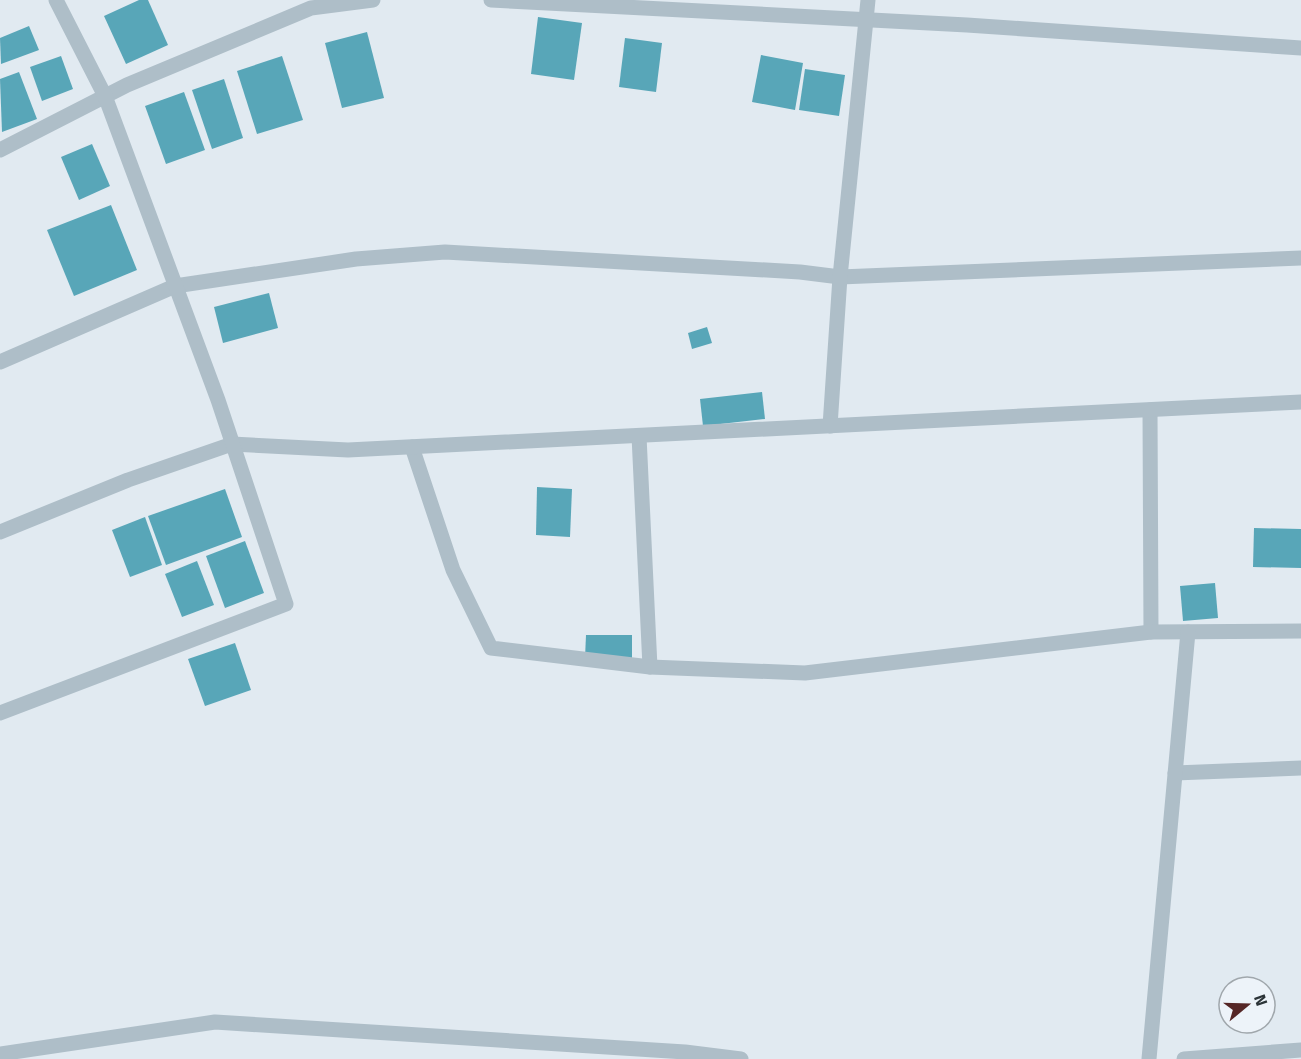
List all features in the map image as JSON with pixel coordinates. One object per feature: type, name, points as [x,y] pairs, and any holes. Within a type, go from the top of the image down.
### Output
[{"type":"street","points":[[0,713],[286,604],[219,400],[105,96],[56,0]]},
{"type":"street","points":[[0,150],[105,96],[311,8],[373,0]]},
{"type":"street","points":[[491,0],[865,20],[1301,48]]},
{"type":"street","points":[[830,426],[840,277],[868,0]]},
{"type":"street","points":[[0,362],[175,286],[356,260],[445,252],[754,269],[840,277],[1301,258]]},
{"type":"street","points":[[0,532],[128,480],[232,444],[348,450],[1301,402]]},
{"type":"street","points":[[1150,410],[1151,632]]},
{"type":"street","points":[[639,436],[650,667]]},
{"type":"street","points":[[412,447],[453,570],[491,648],[650,667],[805,673],[1151,632],[1301,631]]},
{"type":"street","points":[[1149,1059],[1188,632]]},
{"type":"street","points":[[1175,772],[1301,768]]},
{"type":"street","points":[[0,1053],[215,1022],[685,1052],[741,1059]]},
{"type":"street","points":[[1184,1059],[1255,1056],[1301,1050]]},
{"type":"building","points":[[139,0],[148,0],[168,45],[126,64],[104,16]]},
{"type":"building","points":[[538,17],[582,23],[574,80],[531,74]]},
{"type":"building","points":[[29,26],[39,50],[1,64],[0,38]]},
{"type":"building","points":[[367,32],[384,98],[342,108],[325,43]]},
{"type":"building","points":[[625,38],[662,43],[656,92],[619,87]]},
{"type":"building","points":[[761,55],[803,63],[795,110],[752,102]]},
{"type":"building","points":[[61,56],[73,89],[42,101],[30,67]]},
{"type":"building","points":[[282,56],[303,120],[257,134],[237,71]]},
{"type":"building","points":[[805,69],[845,75],[839,116],[799,110]]},
{"type":"building","points":[[19,72],[37,119],[2,132],[0,79]]},
{"type":"building","points":[[224,79],[243,138],[212,149],[192,90]]},
{"type":"building","points":[[184,92],[205,150],[166,164],[145,106]]},
{"type":"building","points":[[92,144],[110,186],[79,200],[61,157]]},
{"type":"building","points":[[111,205],[137,270],[74,296],[47,230]]},
{"type":"building","points":[[269,293],[278,328],[223,343],[214,307]]},
{"type":"building","points":[[707,327],[712,343],[692,349],[688,333]]},
{"type":"building","points":[[762,392],[765,419],[703,426],[700,399]]},
{"type":"building","points":[[537,487],[572,489],[570,537],[536,535]]},
{"type":"building","points":[[225,489],[242,537],[166,565],[148,516]]},
{"type":"building","points":[[145,517],[162,565],[130,577],[112,530]]},
{"type":"building","points":[[1254,528],[1301,529],[1301,568],[1253,567]]},
{"type":"building","points":[[245,541],[264,593],[225,608],[206,556]]},
{"type":"building","points":[[197,561],[214,605],[182,617],[165,574]]},
{"type":"building","points":[[1215,583],[1218,618],[1183,621],[1180,586]]},
{"type":"building","points":[[586,635],[632,635],[632,658],[585,658]]},
{"type":"building","points":[[235,643],[251,690],[205,706],[188,659]]}]
